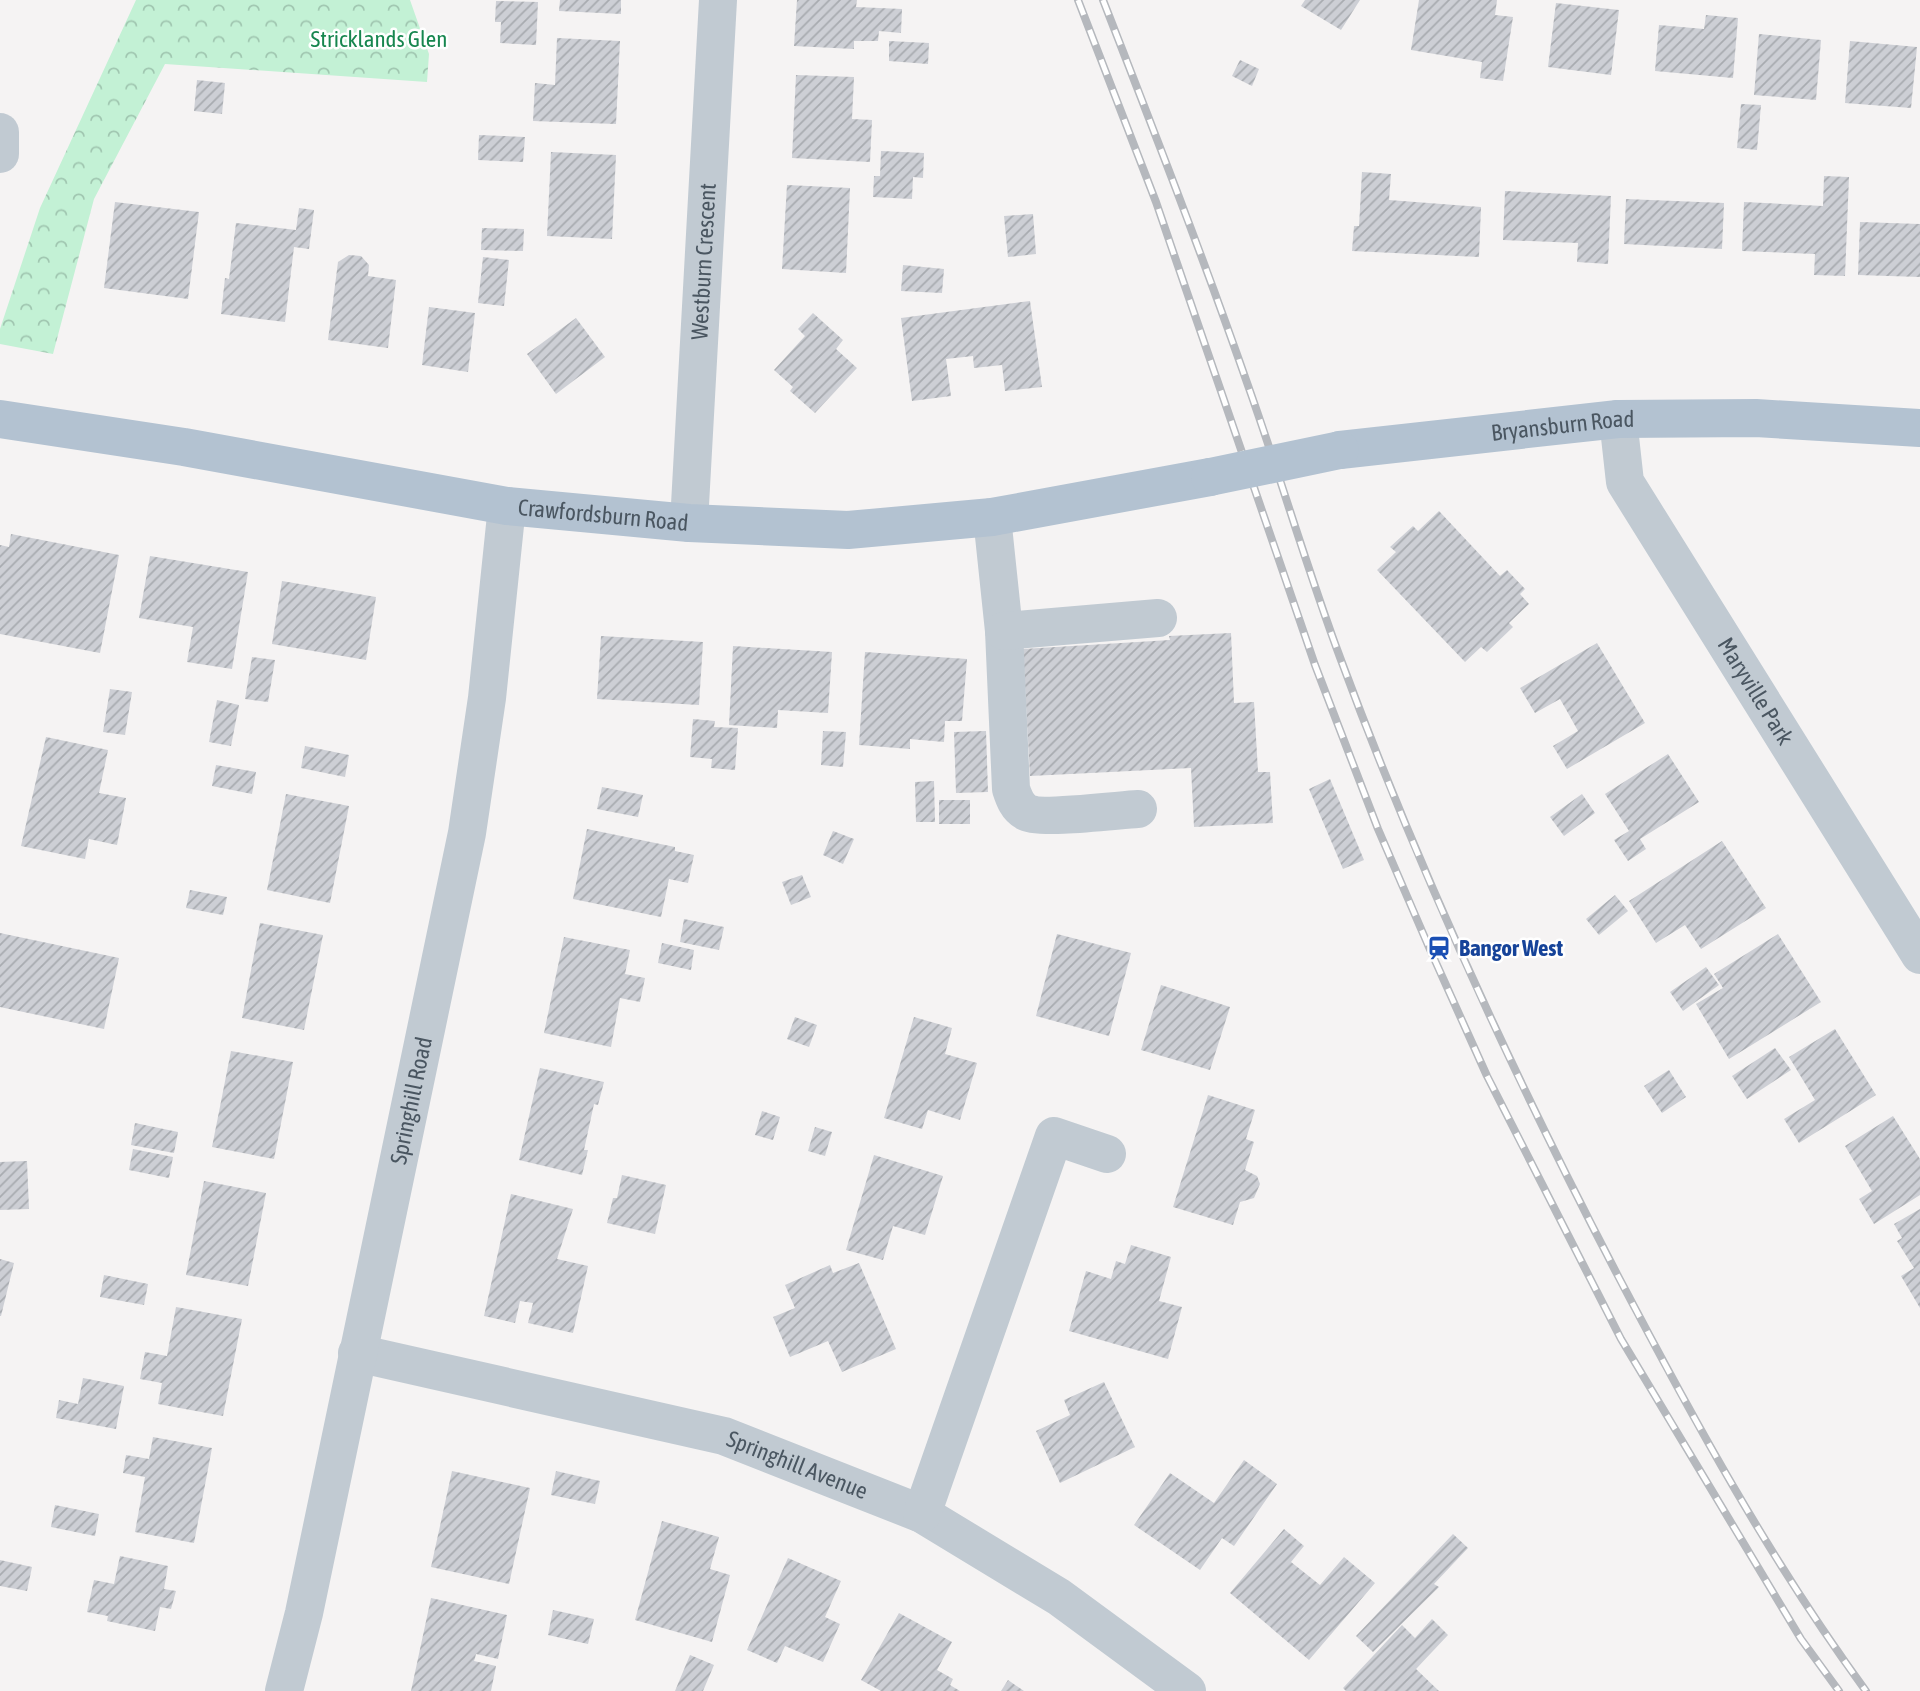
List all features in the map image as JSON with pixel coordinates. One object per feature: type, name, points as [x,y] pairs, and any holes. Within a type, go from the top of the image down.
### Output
[{"type":"main road","name":"Bryansburn Road","points":[[1210,477],[1340,450],[1618,419],[1756,418],[1920,428]]},
{"type":"main road","name":"Crawfordsburn Road","points":[[0,419],[196,449],[507,506],[689,523],[848,530],[992,517],[1210,477]]},
{"type":"street","name":"Westburn Crescent","points":[[689,523],[718,0]]},
{"type":"street","points":[[0,132],[0,154]]},
{"type":"street","name":"Maryville Park","points":[[1618,419],[1625,482],[1920,955]]},
{"type":"street","name":"Springhill Road","points":[[284,1691],[304,1613],[467,833],[487,698],[507,506]]},
{"type":"street","points":[[992,517],[1004,631],[1011,789],[1015,802],[1027,813],[1048,815],[1138,808]]},
{"type":"street","points":[[1004,631],[1158,618]]},
{"type":"street","points":[[922,1514],[1054,1136],[1107,1154]]},
{"type":"street","name":"Springhill Avenue","points":[[357,1353],[724,1436],[922,1514],[1059,1597],[1187,1691]]},
{"type":"green space","name":"Stricklands Glen","points":[[136,0],[410,0],[429,54],[427,82],[165,64],[94,199],[53,354],[0,344],[0,329],[40,208]]},
{"type":"building","points":[[560,0],[621,0],[621,14],[559,11]]},
{"type":"building","points":[[797,0],[857,0],[856,7],[902,9],[901,33],[879,31],[878,41],[854,41],[854,49],[794,46]]},
{"type":"building","points":[[1305,0],[1360,0],[1341,30],[1301,6]]},
{"type":"building","points":[[1419,0],[1497,0],[1495,15],[1513,17],[1503,81],[1480,78],[1482,62],[1411,50]]},
{"type":"building","points":[[496,1],[538,2],[536,45],[500,43],[501,22],[495,22]]},
{"type":"building","points":[[1556,3],[1619,10],[1611,75],[1548,67]]},
{"type":"building","points":[[1706,15],[1738,18],[1733,78],[1655,71],[1659,25],[1704,29]]},
{"type":"building","points":[[1759,34],[1821,40],[1816,100],[1754,95]]},
{"type":"building","points":[[557,38],[620,41],[616,124],[533,121],[535,83],[555,85]]},
{"type":"building","points":[[889,41],[929,43],[928,64],[889,61]]},
{"type":"building","points":[[1850,41],[1917,47],[1911,108],[1845,103]]},
{"type":"building","points":[[1240,60],[1259,69],[1252,86],[1232,76]]},
{"type":"building","points":[[796,75],[854,77],[852,119],[872,120],[870,162],[792,158]]},
{"type":"building","points":[[197,80],[225,83],[222,114],[194,111]]},
{"type":"building","points":[[1741,104],[1761,105],[1757,150],[1737,148]]},
{"type":"building","points":[[479,135],[525,137],[523,162],[478,160]]},
{"type":"building","points":[[881,151],[924,153],[923,178],[913,177],[912,199],[873,197],[874,176],[880,176]]},
{"type":"building","points":[[551,152],[616,155],[612,239],[547,236]]},
{"type":"building","points":[[1362,172],[1391,174],[1389,200],[1481,207],[1479,257],[1352,251],[1354,226],[1359,226]]},
{"type":"building","points":[[1824,176],[1849,177],[1845,276],[1814,275],[1815,254],[1742,251],[1744,202],[1823,206]]},
{"type":"building","points":[[787,185],[850,188],[846,273],[782,269]]},
{"type":"building","points":[[1505,191],[1611,196],[1608,264],[1577,262],[1578,243],[1503,240]]},
{"type":"building","points":[[1626,199],[1724,203],[1722,249],[1624,244]]},
{"type":"building","points":[[115,202],[199,212],[188,299],[104,288]]},
{"type":"building","points":[[299,208],[314,210],[309,249],[294,247],[285,322],[221,314],[225,278],[229,279],[236,223],[296,230]]},
{"type":"building","points":[[1033,214],[1036,254],[1008,257],[1004,216]]},
{"type":"building","points":[[1860,222],[1920,224],[1920,277],[1858,275]]},
{"type":"building","points":[[482,228],[524,229],[523,251],[481,250]]},
{"type":"building","points":[[349,255],[361,256],[369,265],[368,276],[396,280],[388,348],[328,340],[338,262]]},
{"type":"building","points":[[483,257],[509,260],[504,306],[478,303]]},
{"type":"building","points":[[903,265],[944,269],[942,293],[901,291]]},
{"type":"building","points":[[1030,301],[1042,387],[1005,391],[1002,365],[974,368],[973,356],[946,359],[951,396],[912,401],[901,318]]},
{"type":"building","points":[[429,307],[475,313],[468,372],[422,365]]},
{"type":"building","points":[[813,313],[843,340],[836,349],[857,368],[815,413],[790,391],[793,387],[774,370],[805,336],[798,329]]},
{"type":"building","points":[[576,318],[605,357],[556,394],[527,354]]},
{"type":"building","points":[[1439,511],[1500,576],[1507,570],[1525,589],[1520,594],[1529,604],[1509,623],[1513,627],[1487,652],[1481,647],[1465,662],[1377,570],[1396,552],[1390,547],[1413,526],[1418,531]]},
{"type":"building","points":[[11,534],[119,555],[100,653],[0,634],[0,545],[9,547]]},
{"type":"building","points":[[150,556],[248,572],[232,669],[187,662],[193,627],[139,618]]},
{"type":"building","points":[[282,581],[376,597],[366,660],[272,644]]},
{"type":"building","points":[[1231,633],[1234,703],[1254,702],[1258,772],[1270,772],[1273,823],[1194,827],[1191,768],[1030,776],[1023,649],[1170,640],[1169,636]]},
{"type":"building","points":[[601,636],[703,642],[699,705],[597,699]]},
{"type":"building","points":[[1597,643],[1645,723],[1567,769],[1553,746],[1578,731],[1560,699],[1535,713],[1520,688]]},
{"type":"building","points":[[733,646],[832,652],[828,713],[778,710],[777,728],[729,725]]},
{"type":"building","points":[[865,652],[967,659],[962,721],[945,721],[944,742],[910,739],[910,749],[859,745]]},
{"type":"building","points":[[252,657],[275,660],[268,702],[245,699]]},
{"type":"building","points":[[110,689],[132,692],[125,735],[103,732]]},
{"type":"building","points":[[217,700],[239,705],[231,746],[209,742]]},
{"type":"building","points":[[693,719],[715,721],[714,727],[738,728],[735,770],[711,768],[712,759],[690,757]]},
{"type":"building","points":[[823,731],[846,732],[843,767],[821,765]]},
{"type":"building","points":[[986,731],[988,792],[956,793],[954,732]]},
{"type":"building","points":[[46,737],[108,750],[99,793],[126,798],[117,845],[89,839],[85,859],[21,846]]},
{"type":"building","points":[[305,746],[349,755],[345,777],[301,768]]},
{"type":"building","points":[[1668,754],[1699,802],[1640,839],[1646,849],[1628,861],[1614,840],[1629,831],[1605,794]]},
{"type":"building","points":[[216,765],[256,772],[252,794],[212,786]]},
{"type":"building","points":[[1330,779],[1364,860],[1343,869],[1309,789]]},
{"type":"building","points":[[934,781],[935,822],[916,822],[915,782]]},
{"type":"building","points":[[602,787],[643,795],[638,817],[597,809]]},
{"type":"building","points":[[286,794],[349,806],[330,903],[267,890]]},
{"type":"building","points":[[1582,794],[1595,813],[1564,836],[1550,817]]},
{"type":"building","points":[[939,800],[970,800],[970,824],[939,824]]},
{"type":"building","points":[[587,829],[675,847],[675,851],[694,855],[688,883],[669,879],[661,917],[573,899]]},
{"type":"building","points":[[833,831],[854,839],[843,864],[823,855]]},
{"type":"building","points":[[1722,841],[1766,908],[1701,949],[1685,925],[1656,943],[1629,901]]},
{"type":"building","points":[[802,875],[811,897],[791,905],[782,882]]},
{"type":"building","points":[[190,890],[227,897],[223,915],[186,908]]},
{"type":"building","points":[[1615,895],[1628,911],[1599,935],[1586,919]]},
{"type":"building","points":[[684,919],[724,927],[719,950],[680,942]]},
{"type":"building","points":[[260,923],[323,935],[304,1030],[242,1018]]},
{"type":"building","points":[[0,933],[119,958],[104,1029],[0,1007]]},
{"type":"building","points":[[1057,934],[1131,953],[1109,1036],[1036,1016]]},
{"type":"building","points":[[1778,934],[1821,1002],[1729,1059],[1696,1004],[1723,988],[1714,974]]},
{"type":"building","points":[[564,937],[630,950],[625,974],[645,978],[640,1002],[620,998],[611,1047],[544,1033]]},
{"type":"building","points":[[662,943],[694,950],[691,970],[658,963]]},
{"type":"building","points":[[1706,967],[1719,985],[1683,1011],[1670,992]]},
{"type":"building","points":[[1161,985],[1230,1007],[1210,1070],[1141,1050]]},
{"type":"building","points":[[795,1017],[817,1025],[809,1047],[787,1039]]},
{"type":"building","points":[[914,1017],[952,1028],[945,1054],[977,1063],[960,1120],[928,1110],[922,1129],[884,1118]]},
{"type":"building","points":[[1835,1029],[1876,1095],[1799,1143],[1784,1119],[1815,1100],[1789,1057]]},
{"type":"building","points":[[1775,1048],[1791,1070],[1747,1099],[1732,1076]]},
{"type":"building","points":[[231,1051],[293,1062],[274,1159],[212,1147]]},
{"type":"building","points":[[540,1068],[604,1082],[598,1105],[594,1104],[584,1150],[588,1150],[582,1175],[519,1160]]},
{"type":"building","points":[[1669,1070],[1686,1097],[1662,1113],[1644,1086]]},
{"type":"building","points":[[1208,1095],[1255,1110],[1246,1139],[1254,1142],[1245,1170],[1257,1176],[1260,1184],[1254,1198],[1240,1202],[1233,1225],[1173,1207]]},
{"type":"building","points":[[762,1111],[780,1117],[773,1140],[755,1135]]},
{"type":"building","points":[[1893,1116],[1920,1159],[1920,1195],[1874,1224],[1859,1199],[1872,1191],[1845,1146]]},
{"type":"building","points":[[135,1123],[178,1132],[174,1153],[131,1145]]},
{"type":"building","points":[[815,1127],[832,1132],[825,1156],[808,1151]]},
{"type":"building","points":[[133,1149],[173,1157],[169,1178],[129,1170]]},
{"type":"building","points":[[874,1155],[943,1176],[925,1235],[893,1226],[883,1260],[846,1250]]},
{"type":"building","points":[[27,1161],[29,1209],[0,1210],[0,1162]]},
{"type":"building","points":[[622,1175],[666,1185],[655,1234],[607,1223]]},
{"type":"building","points":[[204,1181],[266,1193],[248,1286],[186,1275]]},
{"type":"building","points":[[511,1194],[573,1209],[557,1259],[588,1266],[573,1333],[528,1323],[533,1303],[520,1301],[515,1323],[484,1316]]},
{"type":"building","points":[[1920,1209],[1920,1308],[1901,1276],[1914,1268],[1897,1241],[1902,1238],[1894,1224]]},
{"type":"building","points":[[1131,1245],[1171,1257],[1159,1301],[1182,1307],[1168,1359],[1069,1331],[1086,1271],[1111,1279],[1116,1261],[1125,1264]]},
{"type":"building","points":[[0,1259],[14,1263],[1,1316],[0,1316]]},
{"type":"building","points":[[859,1263],[896,1349],[842,1372],[828,1341],[790,1357],[773,1317],[795,1308],[785,1285],[830,1265],[833,1273]]},
{"type":"building","points":[[104,1275],[148,1284],[144,1305],[100,1297]]},
{"type":"building","points":[[176,1307],[242,1319],[223,1416],[158,1404],[162,1383],[140,1379],[145,1352],[167,1356]]},
{"type":"building","points":[[83,1378],[124,1386],[116,1429],[56,1418],[59,1400],[78,1404]]},
{"type":"building","points":[[1104,1382],[1135,1447],[1060,1483],[1036,1431],[1070,1415],[1064,1400]]},
{"type":"building","points":[[153,1437],[212,1448],[194,1543],[135,1532],[145,1477],[123,1473],[126,1455],[149,1459]]},
{"type":"building","points":[[1244,1460],[1277,1484],[1234,1546],[1222,1538],[1200,1570],[1134,1525],[1170,1473],[1214,1503]]},
{"type":"building","points":[[452,1471],[530,1488],[509,1584],[431,1567]]},
{"type":"building","points":[[556,1471],[600,1481],[595,1504],[551,1495]]},
{"type":"building","points":[[55,1505],[99,1514],[95,1536],[51,1527]]},
{"type":"building","points":[[662,1521],[719,1537],[710,1569],[730,1575],[712,1642],[635,1620]]},
{"type":"building","points":[[1284,1529],[1304,1546],[1291,1562],[1320,1585],[1344,1557],[1375,1583],[1309,1660],[1230,1593]]},
{"type":"building","points":[[1453,1534],[1468,1548],[1434,1584],[1439,1587],[1373,1652],[1356,1636]]},
{"type":"building","points":[[120,1556],[168,1566],[164,1589],[176,1591],[171,1609],[160,1607],[155,1631],[107,1621],[108,1616],[87,1612],[94,1580],[114,1584]]},
{"type":"building","points":[[788,1558],[841,1581],[825,1617],[840,1624],[823,1662],[785,1646],[777,1663],[747,1650]]},
{"type":"building","points":[[0,1560],[32,1567],[27,1591],[0,1586]]},
{"type":"building","points":[[431,1598],[507,1615],[498,1659],[476,1654],[474,1661],[496,1666],[491,1691],[411,1691]]},
{"type":"building","points":[[553,1610],[594,1619],[588,1644],[548,1635]]},
{"type":"building","points":[[899,1613],[952,1642],[937,1670],[953,1679],[950,1685],[960,1691],[881,1691],[861,1680]]},
{"type":"building","points":[[1432,1619],[1448,1635],[1416,1669],[1439,1691],[1346,1691],[1343,1688],[1402,1625],[1415,1638]]},
{"type":"building","points":[[690,1655],[714,1665],[703,1691],[675,1691]]},
{"type":"building","points":[[1008,1680],[1024,1691],[1001,1691]]},
{"type":"railway","points":[[1078,0],[1156,202],[1315,665],[1378,829],[1428,945],[1487,1076],[1621,1339],[1801,1639],[1839,1691]]},
{"type":"railway","points":[[1103,0],[1234,345],[1341,660],[1402,817],[1469,971],[1578,1199],[1674,1381],[1797,1591],[1866,1691]]},
{"type":"place","name":"Bangor West","points":[[1439,948]]}]
